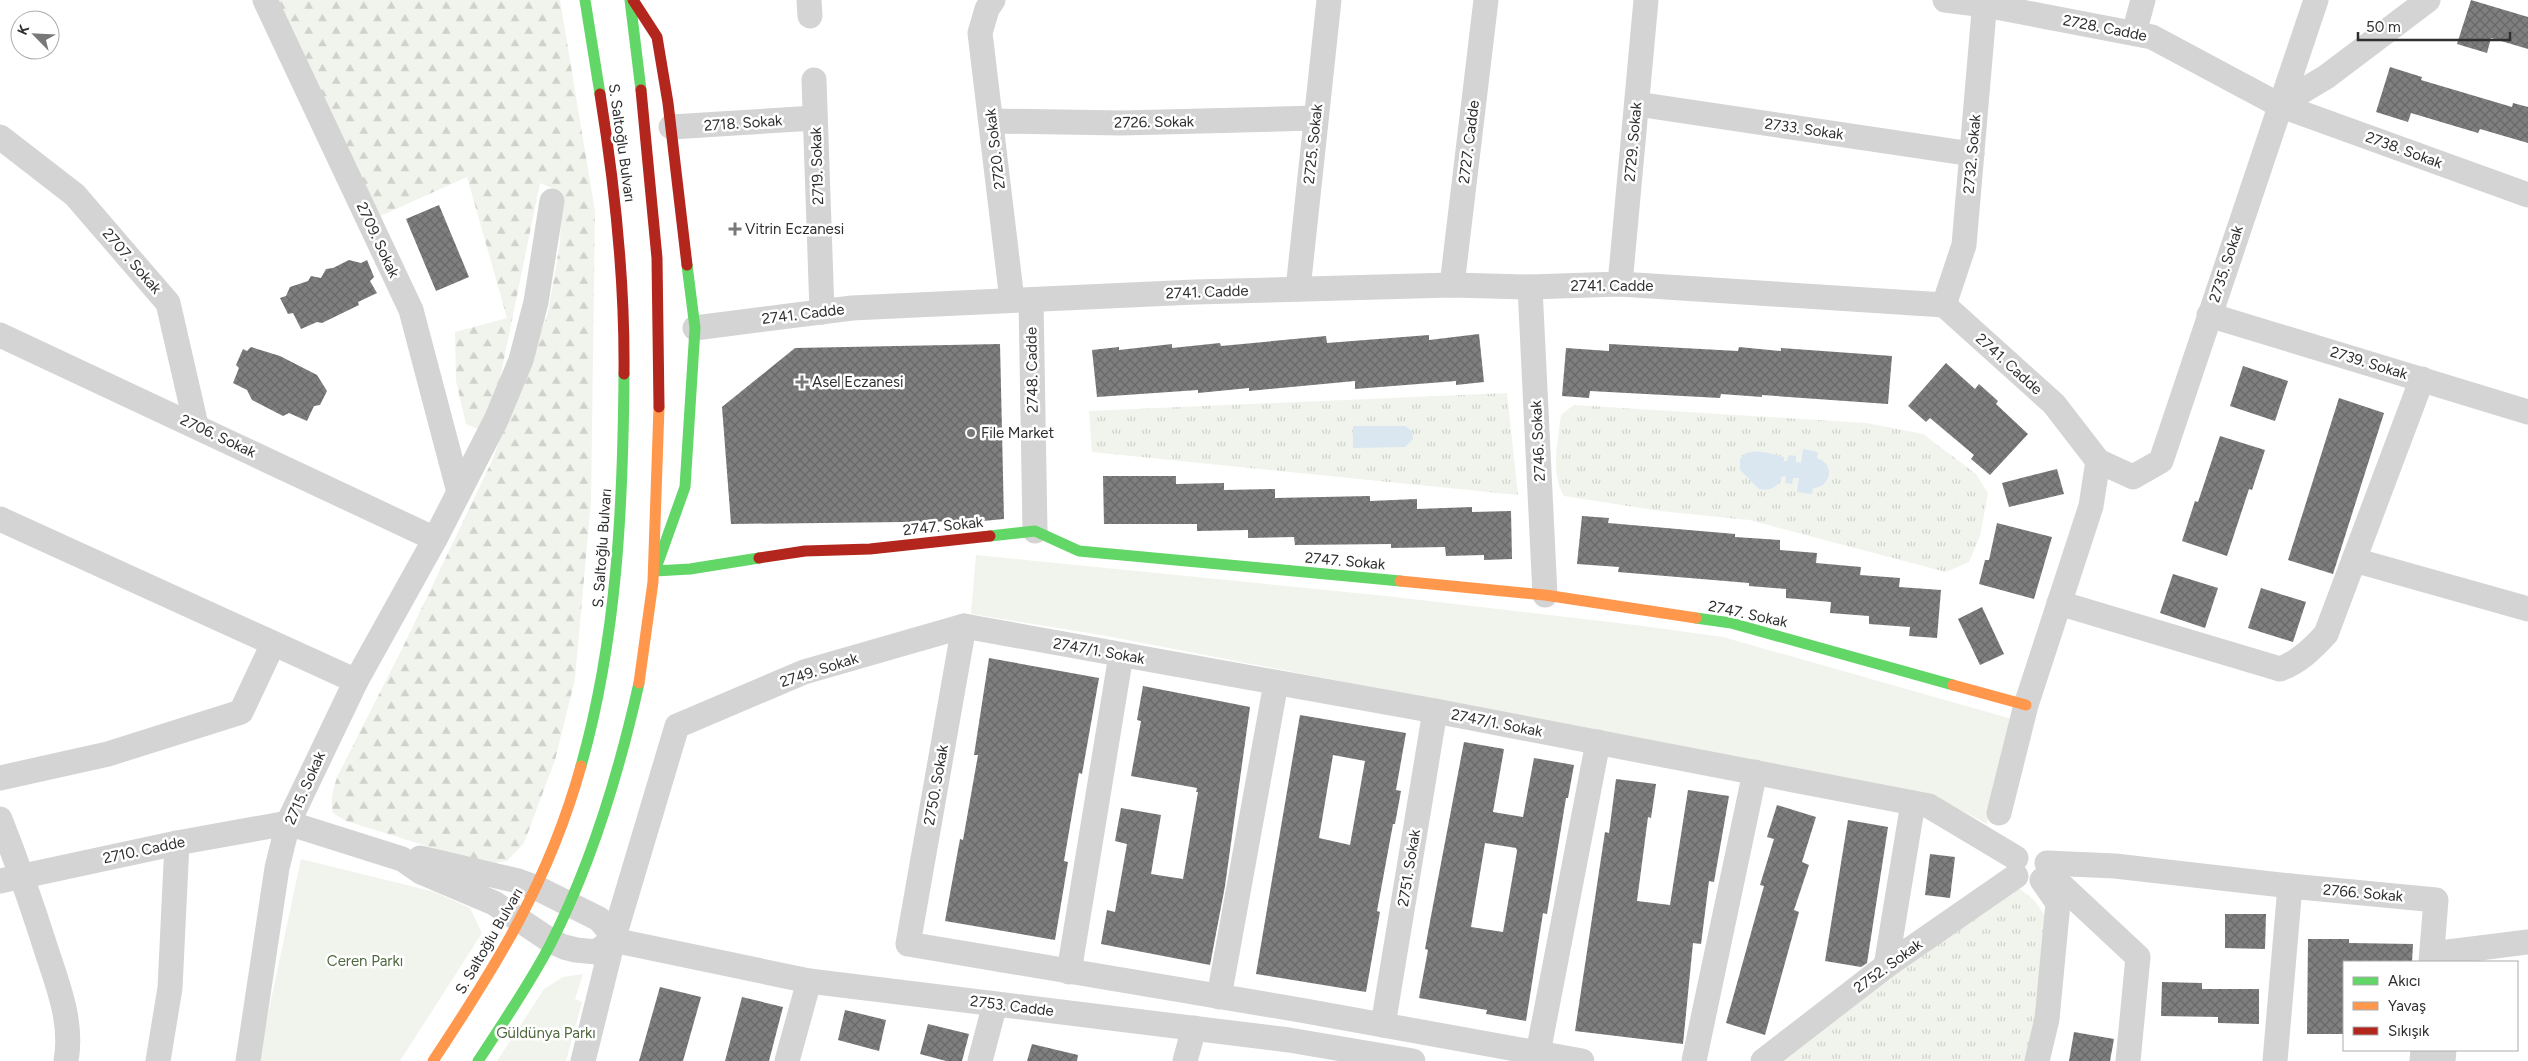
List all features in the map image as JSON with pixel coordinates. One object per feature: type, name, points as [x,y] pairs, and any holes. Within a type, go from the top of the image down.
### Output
[{"type":"main road","name":"S. Saltoğlu Bulvarı","points":[[433,1061],[522,921],[537,888],[575,789],[600,696],[611,624],[619,534],[624,383],[622,276],[610,159],[585,0]]},
{"type":"main road","name":"S. Saltoğlu Bulvarı","points":[[478,1061],[529,983],[568,905],[597,832],[630,721],[645,650],[655,571],[660,394],[657,257],[631,0]]},
{"type":"main road","points":[[631,0],[657,37],[671,128],[695,328],[685,487],[655,571]]},
{"type":"main road","name":"2747. Sokak","points":[[655,571],[690,569],[804,551],[870,549],[1035,531],[1080,551],[1546,595],[1731,624],[2026,704]]},
{"type":"street","name":"2709. Sokak","points":[[265,0],[411,310],[459,492]]},
{"type":"street","name":"2720. Sokak","points":[[993,0],[980,33],[1021,300]]},
{"type":"street","name":"2725. Sokak","points":[[1298,289],[1328,0]]},
{"type":"street","name":"2727. Cadde","points":[[1452,285],[1486,0]]},
{"type":"street","name":"2729. Sokak","points":[[1620,284],[1646,0]]},
{"type":"street","name":"2728. Cadde","points":[[1945,0],[1985,2],[2152,36],[2279,105]]},
{"type":"street","points":[[2134,33],[2143,0]]},
{"type":"street","name":"2735. Sokak","points":[[2098,462],[2134,477],[2161,461],[2279,105],[2316,0]]},
{"type":"street","points":[[2279,105],[2326,77],[2428,0]]},
{"type":"street","name":"2732. Sokak","points":[[1944,305],[1964,245],[1985,2]]},
{"type":"street","name":"2719. Sokak","points":[[814,80],[822,312]]},
{"type":"street","name":"2733. Sokak","points":[[1637,104],[1972,154]]},
{"type":"street","name":"2738. Sokak","points":[[2279,105],[2528,195]]},
{"type":"street","name":"2718. Sokak","points":[[671,128],[815,118]]},
{"type":"street","name":"2726. Sokak","points":[[992,121],[1122,123],[1316,118]]},
{"type":"street","name":"2707. Sokak","points":[[0,137],[75,195],[168,303],[196,425]]},
{"type":"street","name":"2715. Sokak","points":[[248,1061],[277,868],[288,823],[356,681],[435,539],[496,420],[521,360],[536,302],[552,202]]},
{"type":"street","name":"2741. Cadde","points":[[695,328],[852,308],[1298,289],[1452,285],[1530,287],[1620,284],[1944,305],[2054,404],[2098,462]]},
{"type":"street","name":"2746. Sokak","points":[[1530,287],[1546,595]]},
{"type":"street","name":"2748. Cadde","points":[[1021,300],[1035,531]]},
{"type":"street","name":"2739. Sokak","points":[[2210,315],[2528,412]]},
{"type":"street","name":"2706. Sokak","points":[[0,335],[196,425],[435,539]]},
{"type":"street","points":[[2059,603],[2280,669],[2292,664],[2305,655],[2326,634],[2422,379]]},
{"type":"street","points":[[1999,813],[2026,704],[2091,506],[2098,462]]},
{"type":"street","points":[[0,519],[356,681]]},
{"type":"street","points":[[2354,560],[2528,609]]},
{"type":"street","name":"2747/1. Sokak","points":[[964,626],[1435,711],[1929,806],[2016,867]]},
{"type":"street","name":"2749. Sokak","points":[[613,940],[677,726],[804,672],[964,626]]},
{"type":"street","name":"2750. Sokak","points":[[964,626],[908,944],[1069,972]]},
{"type":"street","points":[[0,778],[108,754],[241,712],[273,644]]},
{"type":"street","points":[[1121,655],[1069,972],[1582,1061]]},
{"type":"street","points":[[1219,997],[1276,682]]},
{"type":"street","name":"2751. Sokak","points":[[1382,1025],[1435,711]]},
{"type":"street","points":[[1538,1053],[1598,742]]},
{"type":"street","points":[[1694,1061],[1755,772]]},
{"type":"street","points":[[1886,966],[1913,803]]},
{"type":"street","points":[[0,819],[11,878],[66,1014],[70,1043],[66,1061]]},
{"type":"street","points":[[288,823],[402,859],[421,872],[494,903],[551,941],[570,948],[596,952],[613,940]]},
{"type":"street","name":"2710. Cadde","points":[[11,878],[177,843],[288,823]]},
{"type":"street","points":[[158,1061],[170,988],[177,843]]},
{"type":"street","points":[[2016,867],[2021,853],[2034,852],[2046,872],[2058,903],[2047,1019],[2037,1061]]},
{"type":"street","points":[[402,859],[421,858],[518,880],[604,923],[613,940],[583,1061]]},
{"type":"street","name":"2766. Sokak","points":[[2046,872],[2115,866],[2436,900],[2442,959]]},
{"type":"street","name":"2752. Sokak","points":[[1763,1061],[2016,867]]},
{"type":"street","points":[[2046,872],[2138,957],[2128,1061]]},
{"type":"street","points":[[2275,1061],[2290,886]]},
{"type":"street","name":"2753. Cadde","points":[[613,940],[809,981],[1288,1040],[1413,1061]]},
{"type":"street","points":[[2442,959],[2528,942]]},
{"type":"street","points":[[787,1061],[809,981]]},
{"type":"street","points":[[980,1061],[995,1004]]},
{"type":"street","points":[[1185,1061],[1194,1028]]},
{"type":"green space","points":[[274,0],[560,0],[595,211],[591,501],[575,679],[555,760],[524,843],[507,861],[485,864],[346,821],[333,813],[332,799],[338,775],[403,647],[491,463],[548,313],[560,243],[562,192],[540,183],[494,408],[481,430],[466,424],[456,381],[455,332],[507,318],[467,177],[378,217]]},
{"type":"green space","points":[[1507,393],[1518,495],[1092,452],[1089,411]]},
{"type":"green space","points":[[1574,405],[1866,423],[1923,434],[1976,474],[1988,493],[1980,536],[1969,562],[1946,572],[1749,520],[1660,511],[1564,496],[1557,477],[1557,446],[1561,415]]},
{"type":"green space","points":[[976,555],[1386,596],[1723,637],[2012,719],[1987,824],[1934,796],[1107,636],[971,614]]},
{"type":"green space","name":"Ceren Parkı","points":[[301,859],[435,892],[470,908],[482,933],[400,1061],[258,1061]]},
{"type":"green space","points":[[2020,889],[2035,901],[2046,917],[2045,986],[2028,1061],[1773,1061],[2007,892]]},
{"type":"green space","name":"Güldünya Parkı","points":[[583,974],[575,999],[582,1002],[566,1061],[497,1061],[544,989],[563,977]]},
{"type":"shaded area","points":[[1353,426],[1405,426],[1412,431],[1413,439],[1405,447],[1353,448]]},
{"type":"shaded area","points":[[1803,449],[1818,452],[1817,458],[1827,465],[1829,470],[1827,479],[1824,483],[1813,488],[1812,494],[1797,492],[1799,478],[1793,478],[1792,484],[1785,483],[1786,477],[1782,476],[1779,483],[1771,489],[1759,489],[1740,470],[1740,459],[1749,452],[1773,454],[1784,457],[1784,461],[1787,461],[1789,455],[1796,456],[1796,462],[1801,463]]},
{"type":"building","points":[[2471,0],[2528,17],[2528,49],[2491,38],[2487,53],[2457,44]]},
{"type":"building","points":[[2390,67],[2422,77],[2421,80],[2512,107],[2513,103],[2528,107],[2528,143],[2480,129],[2478,133],[2411,113],[2408,122],[2376,112]]},
{"type":"building","points":[[439,205],[469,277],[436,291],[406,219]]},
{"type":"building","points":[[349,260],[361,263],[367,260],[374,277],[370,281],[377,293],[358,302],[359,305],[322,323],[317,322],[301,329],[293,313],[288,314],[280,298],[286,296],[290,287],[308,281],[311,276],[321,278],[326,269],[333,268]]},
{"type":"building","points":[[1479,334],[1484,382],[1456,385],[1456,381],[1355,389],[1355,381],[1249,391],[1249,388],[1198,393],[1198,390],[1097,397],[1092,350],[1119,347],[1119,350],[1172,344],[1172,348],[1220,343],[1221,346],[1326,336],[1327,343],[1429,335],[1429,340]]},
{"type":"building","points":[[1000,344],[1004,519],[983,521],[731,524],[722,407],[795,348]]},
{"type":"building","points":[[1609,344],[1738,351],[1739,347],[1781,351],[1781,348],[1892,356],[1888,404],[1762,395],[1762,397],[1721,394],[1720,398],[1590,391],[1589,398],[1562,396],[1566,348],[1609,351]]},
{"type":"building","points":[[251,347],[280,356],[317,375],[327,391],[320,405],[314,406],[307,421],[289,413],[283,416],[252,400],[247,390],[233,383],[239,368],[236,365],[243,349],[247,351]]},
{"type":"building","points":[[1946,363],[1975,389],[1979,384],[1998,401],[1996,404],[2028,434],[1990,475],[1971,459],[1974,455],[1930,418],[1926,422],[1908,406]]},
{"type":"building","points":[[2243,366],[2288,381],[2275,421],[2230,406]]},
{"type":"building","points":[[2339,398],[2384,413],[2333,574],[2288,560]]},
{"type":"building","points":[[2220,436],[2265,450],[2252,490],[2249,489],[2227,556],[2182,541],[2195,501],[2198,502]]},
{"type":"building","points":[[2057,469],[2064,494],[2009,507],[2002,483]]},
{"type":"building","points":[[1103,476],[1176,476],[1176,484],[1224,483],[1224,490],[1275,489],[1275,498],[1370,496],[1370,501],[1417,499],[1417,509],[1472,507],[1472,512],[1511,511],[1512,559],[1484,560],[1484,555],[1446,556],[1445,547],[1391,548],[1391,544],[1295,545],[1294,537],[1248,538],[1248,530],[1197,531],[1197,524],[1104,524]]},
{"type":"building","points":[[1582,516],[1609,518],[1608,523],[1735,534],[1735,537],[1780,540],[1780,550],[1817,553],[1816,563],[1861,567],[1860,575],[1900,578],[1899,587],[1941,590],[1937,638],[1909,636],[1910,627],[1869,624],[1869,616],[1830,613],[1831,602],[1786,598],[1786,589],[1749,586],[1749,583],[1618,572],[1619,567],[1577,564]]},
{"type":"building","points":[[1997,523],[2052,537],[2034,599],[1979,584],[1985,560],[1989,560]]},
{"type":"building","points":[[2173,574],[2218,588],[2205,628],[2160,613]]},
{"type":"building","points":[[2261,588],[2306,602],[2293,642],[2248,628]]},
{"type":"building","points":[[1982,607],[2004,654],[1980,665],[1958,619]]},
{"type":"building","points":[[989,658],[1099,678],[1082,774],[1079,773],[1064,861],[1068,862],[1055,940],[945,921],[960,839],[963,840],[978,755],[974,755]]},
{"type":"building","points":[[1143,686],[1250,707],[1225,886],[1210,965],[1101,944],[1107,910],[1115,912],[1127,844],[1115,841],[1121,808],[1161,815],[1151,874],[1183,879],[1198,792],[1196,792],[1197,788],[1131,776],[1141,721],[1137,720]]},
{"type":"building","points":[[1300,715],[1406,733],[1396,790],[1401,791],[1377,911],[1380,912],[1366,992],[1256,974]],"holes":[[[1333,755],[1365,761],[1350,845],[1319,838]]]},
{"type":"building","points":[[1464,742],[1504,749],[1493,812],[1523,817],[1534,758],[1574,765],[1568,798],[1566,798],[1547,914],[1543,913],[1526,1021],[1486,1014],[1487,1010],[1419,998],[1428,950],[1425,949]],"holes":[[[1485,843],[1516,848],[1503,932],[1471,927]]]},
{"type":"building","points":[[1616,779],[1656,784],[1651,818],[1648,817],[1637,901],[1670,905],[1688,790],[1729,796],[1714,882],[1709,881],[1701,944],[1693,943],[1683,1044],[1575,1031],[1605,832],[1609,833]]},
{"type":"building","points":[[1777,805],[1816,817],[1802,862],[1809,865],[1794,910],[1799,912],[1765,1035],[1726,1023],[1764,886],[1760,885],[1774,839],[1767,837]]},
{"type":"building","points":[[1848,820],[1888,827],[1867,963],[1861,967],[1825,961]]},
{"type":"building","points":[[1930,854],[1955,857],[1950,898],[1925,895]]},
{"type":"building","points":[[2225,914],[2266,914],[2265,949],[2225,948]]},
{"type":"building","points":[[2308,939],[2349,939],[2349,943],[2413,944],[2412,961],[2343,961],[2343,1034],[2307,1034]]},
{"type":"building","points":[[2162,982],[2202,983],[2202,989],[2259,989],[2259,1024],[2218,1023],[2218,1017],[2161,1016]]},
{"type":"building","points":[[660,987],[701,997],[683,1061],[639,1061]]},
{"type":"building","points":[[742,997],[783,1007],[769,1061],[725,1061]]},
{"type":"building","points":[[845,1010],[886,1020],[879,1051],[838,1040]]},
{"type":"building","points":[[928,1024],[969,1034],[962,1061],[946,1061],[920,1054]]},
{"type":"building","points":[[2074,1032],[2114,1039],[2110,1061],[2069,1061]]},
{"type":"building","points":[[1032,1044],[1078,1055],[1077,1061],[1027,1061]]},
{"type":"traffic: fast","points":[[585,0],[600,94]]},
{"type":"traffic: fast","points":[[630,0],[641,90]]},
{"type":"traffic: fast","points":[[687,265],[695,328],[685,487],[655,571],[690,569],[759,558]]},
{"type":"traffic: fast","points":[[581,766],[603,670],[616,572],[622,473],[624,374]]},
{"type":"traffic: fast","points":[[990,536],[1035,531],[1079,551],[1400,581]]},
{"type":"traffic: fast","points":[[1696,618],[1731,623],[1953,685]]},
{"type":"traffic: fast","points":[[478,1061],[516,1004],[542,960],[579,882],[613,784],[639,683]]},
{"type":"traffic: slow","points":[[639,683],[653,582],[659,407]]},
{"type":"traffic: slow","points":[[1400,581],[1545,595],[1696,618]]},
{"type":"traffic: slow","points":[[1953,685],[2026,705]]},
{"type":"traffic: slow","points":[[433,1061],[479,990],[519,920],[554,847],[581,766]]},
{"type":"traffic: jam","points":[[633,0],[657,37],[668,103],[687,265]]},
{"type":"traffic: jam","points":[[641,90],[657,258],[659,407]]},
{"type":"traffic: jam","points":[[600,94],[618,234],[623,304],[624,374]]},
{"type":"traffic: jam","points":[[759,558],[805,551],[870,549],[990,536]]},
{"type":"place","name":"Vitrin Eczanesi","points":[[735,229]]},
{"type":"place","name":"Asel Eczanesi","points":[[802,382]]},
{"type":"place","name":"File Market","points":[[971,433]]}]
